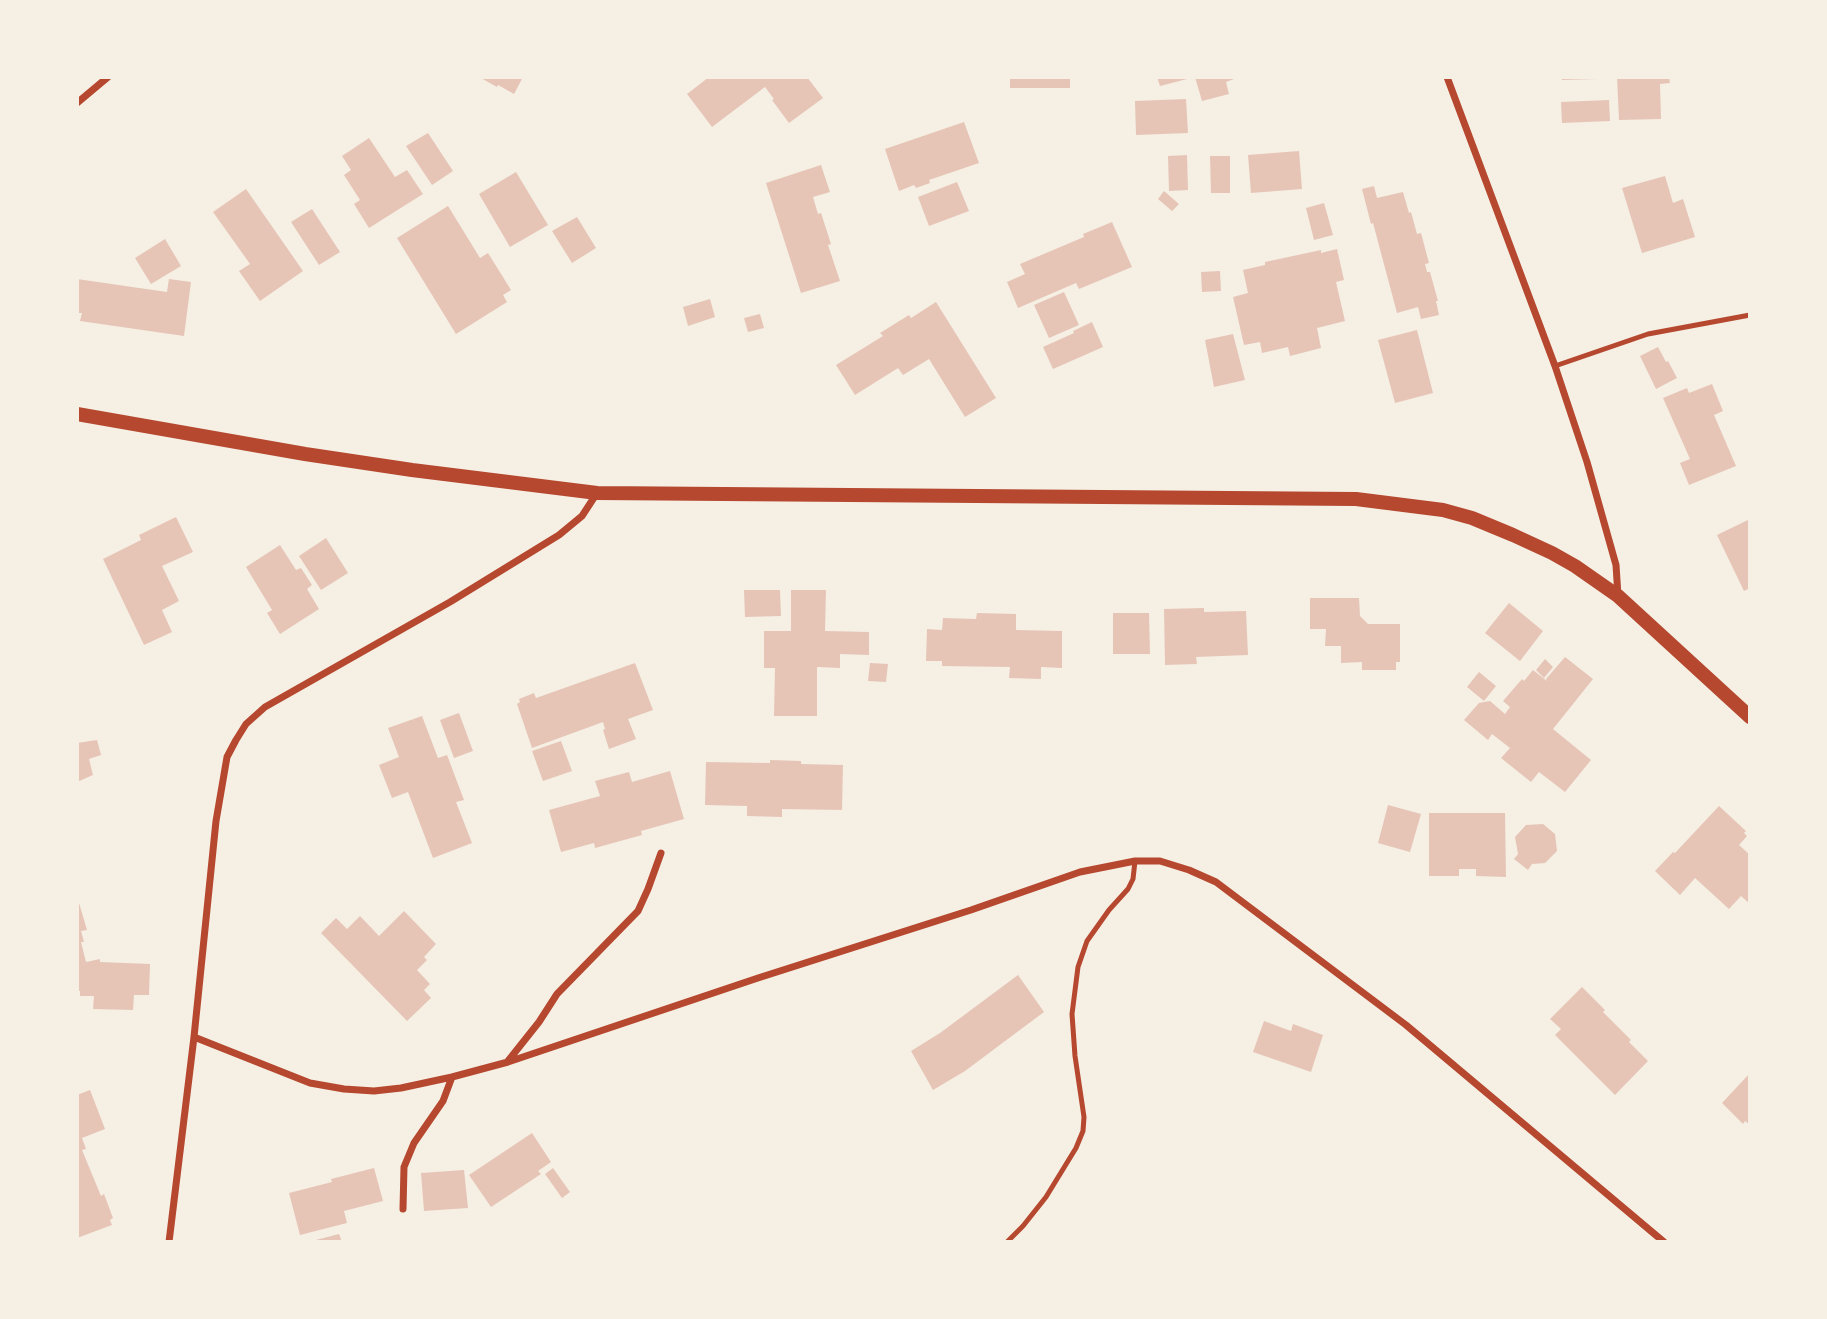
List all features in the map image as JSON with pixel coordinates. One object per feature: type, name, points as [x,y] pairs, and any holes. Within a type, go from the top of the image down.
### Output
[{"type":"main road","points":[[77,414],[319,456],[597,493],[1356,499],[1443,510],[1472,518],[1575,566],[1618,596],[1750,717]]},
{"type":"street","points":[[77,103],[108,77]]},
{"type":"street","points":[[1447,77],[1555,366],[1602,512],[1616,565],[1618,596]]},
{"type":"street","points":[[169,1242],[194,1037],[206,909],[227,757],[246,724],[265,707],[536,550],[582,516],[597,493]]},
{"type":"street","points":[[508,1062],[557,994],[638,911],[649,889],[661,853]]},
{"type":"street","points":[[194,1037],[310,1083],[374,1091],[401,1088],[508,1062],[1080,872],[1135,860],[1160,861],[1189,870],[1216,883],[1406,1025],[1664,1242]]},
{"type":"street","points":[[403,1209],[404,1167],[414,1143],[443,1101],[452,1077]]},
{"type":"lane","points":[[1555,366],[1648,334],[1750,315]]},
{"type":"lane","points":[[1007,1242],[1024,1226],[1046,1197],[1076,1148],[1083,1131],[1084,1116],[1072,1014],[1078,967],[1087,941],[1128,889],[1133,879],[1135,860]]},
{"type":"building","points":[[479,77],[523,77],[514,94]]},
{"type":"building","points":[[709,77],[807,77],[823,98],[789,123],[765,87],[712,127],[687,94]]},
{"type":"building","points":[[1010,77],[1070,77],[1070,88],[1010,88]]},
{"type":"building","points":[[1157,77],[1191,77],[1191,78],[1160,86]]},
{"type":"building","points":[[1195,77],[1234,79],[1226,82],[1229,94],[1202,101]]},
{"type":"building","points":[[1562,77],[1598,77],[1598,79],[1562,80]]},
{"type":"building","points":[[1617,77],[1669,77],[1670,83],[1660,84],[1661,119],[1619,120]]},
{"type":"building","points":[[1186,99],[1188,133],[1136,135],[1135,101]]},
{"type":"building","points":[[1609,100],[1610,121],[1562,123],[1561,102]]},
{"type":"building","points":[[964,122],[979,163],[929,180],[930,183],[916,188],[914,185],[899,191],[885,149]]},
{"type":"building","points":[[428,133],[453,171],[432,185],[406,146]]},
{"type":"building","points":[[369,138],[395,177],[407,170],[423,194],[369,228],[354,204],[360,200],[344,175],[351,170],[342,156]]},
{"type":"building","points":[[1299,151],[1302,189],[1251,193],[1248,155]]},
{"type":"building","points":[[1187,155],[1188,190],[1169,191],[1168,156]]},
{"type":"building","points":[[1210,156],[1230,156],[1230,193],[1211,193]]},
{"type":"building","points":[[821,165],[830,192],[813,197],[831,244],[828,245],[840,281],[801,293],[766,183]]},
{"type":"building","points":[[516,172],[548,225],[510,247],[479,194]]},
{"type":"building","points":[[1665,176],[1673,203],[1683,199],[1695,237],[1642,253],[1622,188]]},
{"type":"building","points":[[957,182],[969,211],[929,226],[918,197]]},
{"type":"building","points":[[1374,186],[1377,198],[1403,192],[1417,234],[1421,233],[1429,263],[1425,264],[1438,301],[1439,315],[1421,319],[1418,307],[1397,313],[1362,189]]},
{"type":"building","points":[[246,189],[303,271],[260,301],[239,271],[250,264],[213,212]]},
{"type":"building","points":[[1164,191],[1179,204],[1172,211],[1158,199]]},
{"type":"building","points":[[1324,203],[1333,235],[1314,240],[1306,208]]},
{"type":"building","points":[[448,206],[480,258],[488,253],[511,290],[503,295],[507,302],[456,334],[397,238]]},
{"type":"building","points":[[312,209],[340,252],[319,265],[291,222]]},
{"type":"building","points":[[577,217],[596,248],[572,263],[552,231]]},
{"type":"building","points":[[1112,222],[1132,267],[1079,289],[1076,283],[1018,308],[1007,282],[1025,274],[1020,264]]},
{"type":"building","points":[[165,239],[181,266],[151,284],[135,258]]},
{"type":"building","points":[[1337,249],[1344,280],[1336,282],[1345,321],[1317,328],[1321,348],[1290,356],[1288,347],[1262,353],[1260,342],[1244,345],[1233,297],[1248,293],[1243,270],[1265,265],[1265,262]]},
{"type":"building","points":[[1220,271],[1221,291],[1202,292],[1201,272]]},
{"type":"building","points":[[77,279],[167,292],[169,279],[191,282],[184,336],[80,321],[82,313],[77,313]]},
{"type":"building","points":[[1064,292],[1079,325],[1049,338],[1034,305]]},
{"type":"building","points":[[710,299],[715,317],[688,326],[683,307]]},
{"type":"building","points":[[936,302],[996,398],[965,417],[929,359],[903,375],[898,368],[855,395],[836,365],[883,336],[880,333]]},
{"type":"building","points":[[760,314],[764,328],[748,332],[744,318]]},
{"type":"building","points":[[1092,322],[1103,347],[1053,369],[1043,347]]},
{"type":"building","points":[[1417,330],[1433,393],[1395,403],[1378,340]]},
{"type":"building","points":[[1233,334],[1245,380],[1214,387],[1205,340]]},
{"type":"building","points":[[1658,347],[1677,378],[1656,389],[1640,356]]},
{"type":"building","points":[[1712,384],[1723,411],[1714,415],[1736,466],[1689,485],[1680,463],[1690,459],[1663,398],[1687,388],[1689,393]]},
{"type":"building","points":[[176,517],[193,552],[162,566],[179,601],[162,610],[172,632],[144,645],[103,559],[141,540],[139,535]]},
{"type":"building","points":[[1750,519],[1750,588],[1744,591],[1717,535]]},
{"type":"building","points":[[326,538],[348,573],[321,590],[299,556]]},
{"type":"building","points":[[280,545],[296,570],[301,568],[312,585],[307,589],[319,609],[280,634],[267,613],[272,610],[246,567]]},
{"type":"building","points":[[744,590],[780,590],[781,616],[745,617]]},
{"type":"building","points":[[791,590],[826,590],[825,631],[869,632],[869,655],[840,654],[840,668],[817,667],[817,716],[774,716],[775,668],[764,668],[764,631],[791,631]]},
{"type":"building","points":[[1310,598],[1359,598],[1360,616],[1368,624],[1400,624],[1400,662],[1396,662],[1396,670],[1362,670],[1362,662],[1341,663],[1341,646],[1325,646],[1326,629],[1310,629]]},
{"type":"building","points":[[1509,603],[1543,631],[1520,661],[1485,633]]},
{"type":"building","points":[[1204,608],[1204,612],[1246,611],[1248,655],[1196,657],[1197,664],[1165,665],[1164,609]]},
{"type":"building","points":[[977,613],[1016,614],[1016,630],[1062,631],[1062,668],[1041,667],[1041,679],[1009,678],[1010,667],[942,666],[942,661],[926,661],[927,629],[942,630],[943,618],[976,619]]},
{"type":"building","points":[[1113,613],[1149,613],[1150,654],[1113,654]]},
{"type":"building","points":[[1565,657],[1593,679],[1553,729],[1591,760],[1565,792],[1539,772],[1531,782],[1501,758],[1510,748],[1492,734],[1488,740],[1464,720],[1479,703],[1490,701],[1505,714],[1510,707],[1503,701],[1522,679],[1524,681],[1533,670],[1547,681]]},
{"type":"building","points":[[1545,659],[1553,667],[1544,678],[1536,670]]},
{"type":"building","points":[[635,663],[653,710],[628,719],[636,739],[609,749],[603,722],[532,748],[517,704],[519,699],[534,693],[536,698]]},
{"type":"building","points":[[870,663],[888,664],[886,682],[868,681]]},
{"type":"building","points":[[1479,672],[1496,686],[1484,701],[1467,687]]},
{"type":"building","points":[[459,713],[473,751],[454,758],[440,720]]},
{"type":"building","points":[[422,716],[438,758],[447,755],[464,800],[456,802],[472,843],[433,858],[408,792],[392,798],[379,765],[399,757],[388,728]]},
{"type":"building","points":[[97,740],[101,755],[89,759],[93,775],[77,782],[77,743]]},
{"type":"building","points":[[561,741],[572,771],[543,781],[532,751]]},
{"type":"building","points":[[770,760],[843,765],[842,810],[782,809],[782,817],[747,816],[747,806],[705,805],[706,762],[770,763]]},
{"type":"building","points":[[670,771],[684,819],[641,831],[642,835],[595,848],[594,843],[561,852],[549,810],[600,796],[595,781],[629,772],[632,782]]},
{"type":"building","points":[[1388,805],[1421,814],[1410,852],[1378,843]]},
{"type":"building","points":[[1719,806],[1746,831],[1744,833],[1747,836],[1739,845],[1750,855],[1750,904],[1741,896],[1729,909],[1695,878],[1680,895],[1655,871]]},
{"type":"building","points":[[1429,813],[1505,813],[1506,877],[1476,876],[1476,869],[1459,869],[1459,876],[1429,876]]},
{"type":"building","points":[[1543,824],[1555,834],[1557,851],[1545,863],[1532,864],[1528,870],[1514,859],[1518,854],[1515,837],[1526,825]]},
{"type":"building","points":[[77,896],[87,930],[81,931],[86,962],[100,959],[100,962],[150,964],[149,995],[134,995],[133,1010],[93,1009],[94,996],[80,996],[80,991],[77,991]]},
{"type":"building","points":[[404,911],[436,944],[424,957],[427,960],[417,970],[430,984],[424,990],[431,998],[407,1021],[321,933],[336,918],[347,929],[360,916],[379,936]]},
{"type":"building","points":[[1018,975],[1044,1012],[965,1071],[933,1090],[911,1051],[940,1033]]},
{"type":"building","points":[[1582,987],[1648,1061],[1615,1095],[1555,1035],[1561,1029],[1550,1019]]},
{"type":"building","points":[[1264,1021],[1291,1031],[1293,1024],[1323,1035],[1311,1072],[1253,1052]]},
{"type":"building","points":[[1750,1073],[1750,1125],[1745,1121],[1743,1124],[1722,1103]]},
{"type":"building","points":[[90,1090],[105,1129],[82,1138],[86,1149],[82,1150],[113,1218],[110,1220],[112,1225],[77,1238],[77,1095]]},
{"type":"building","points":[[532,1133],[551,1162],[538,1171],[541,1174],[491,1207],[469,1175]]},
{"type":"building","points":[[374,1168],[383,1201],[344,1211],[347,1223],[300,1235],[289,1193]]},
{"type":"building","points":[[553,1168],[570,1192],[562,1198],[545,1174]]},
{"type":"building","points":[[464,1170],[468,1208],[424,1211],[421,1173]]},
{"type":"building","points":[[339,1234],[342,1242],[312,1242],[312,1241]]}]
